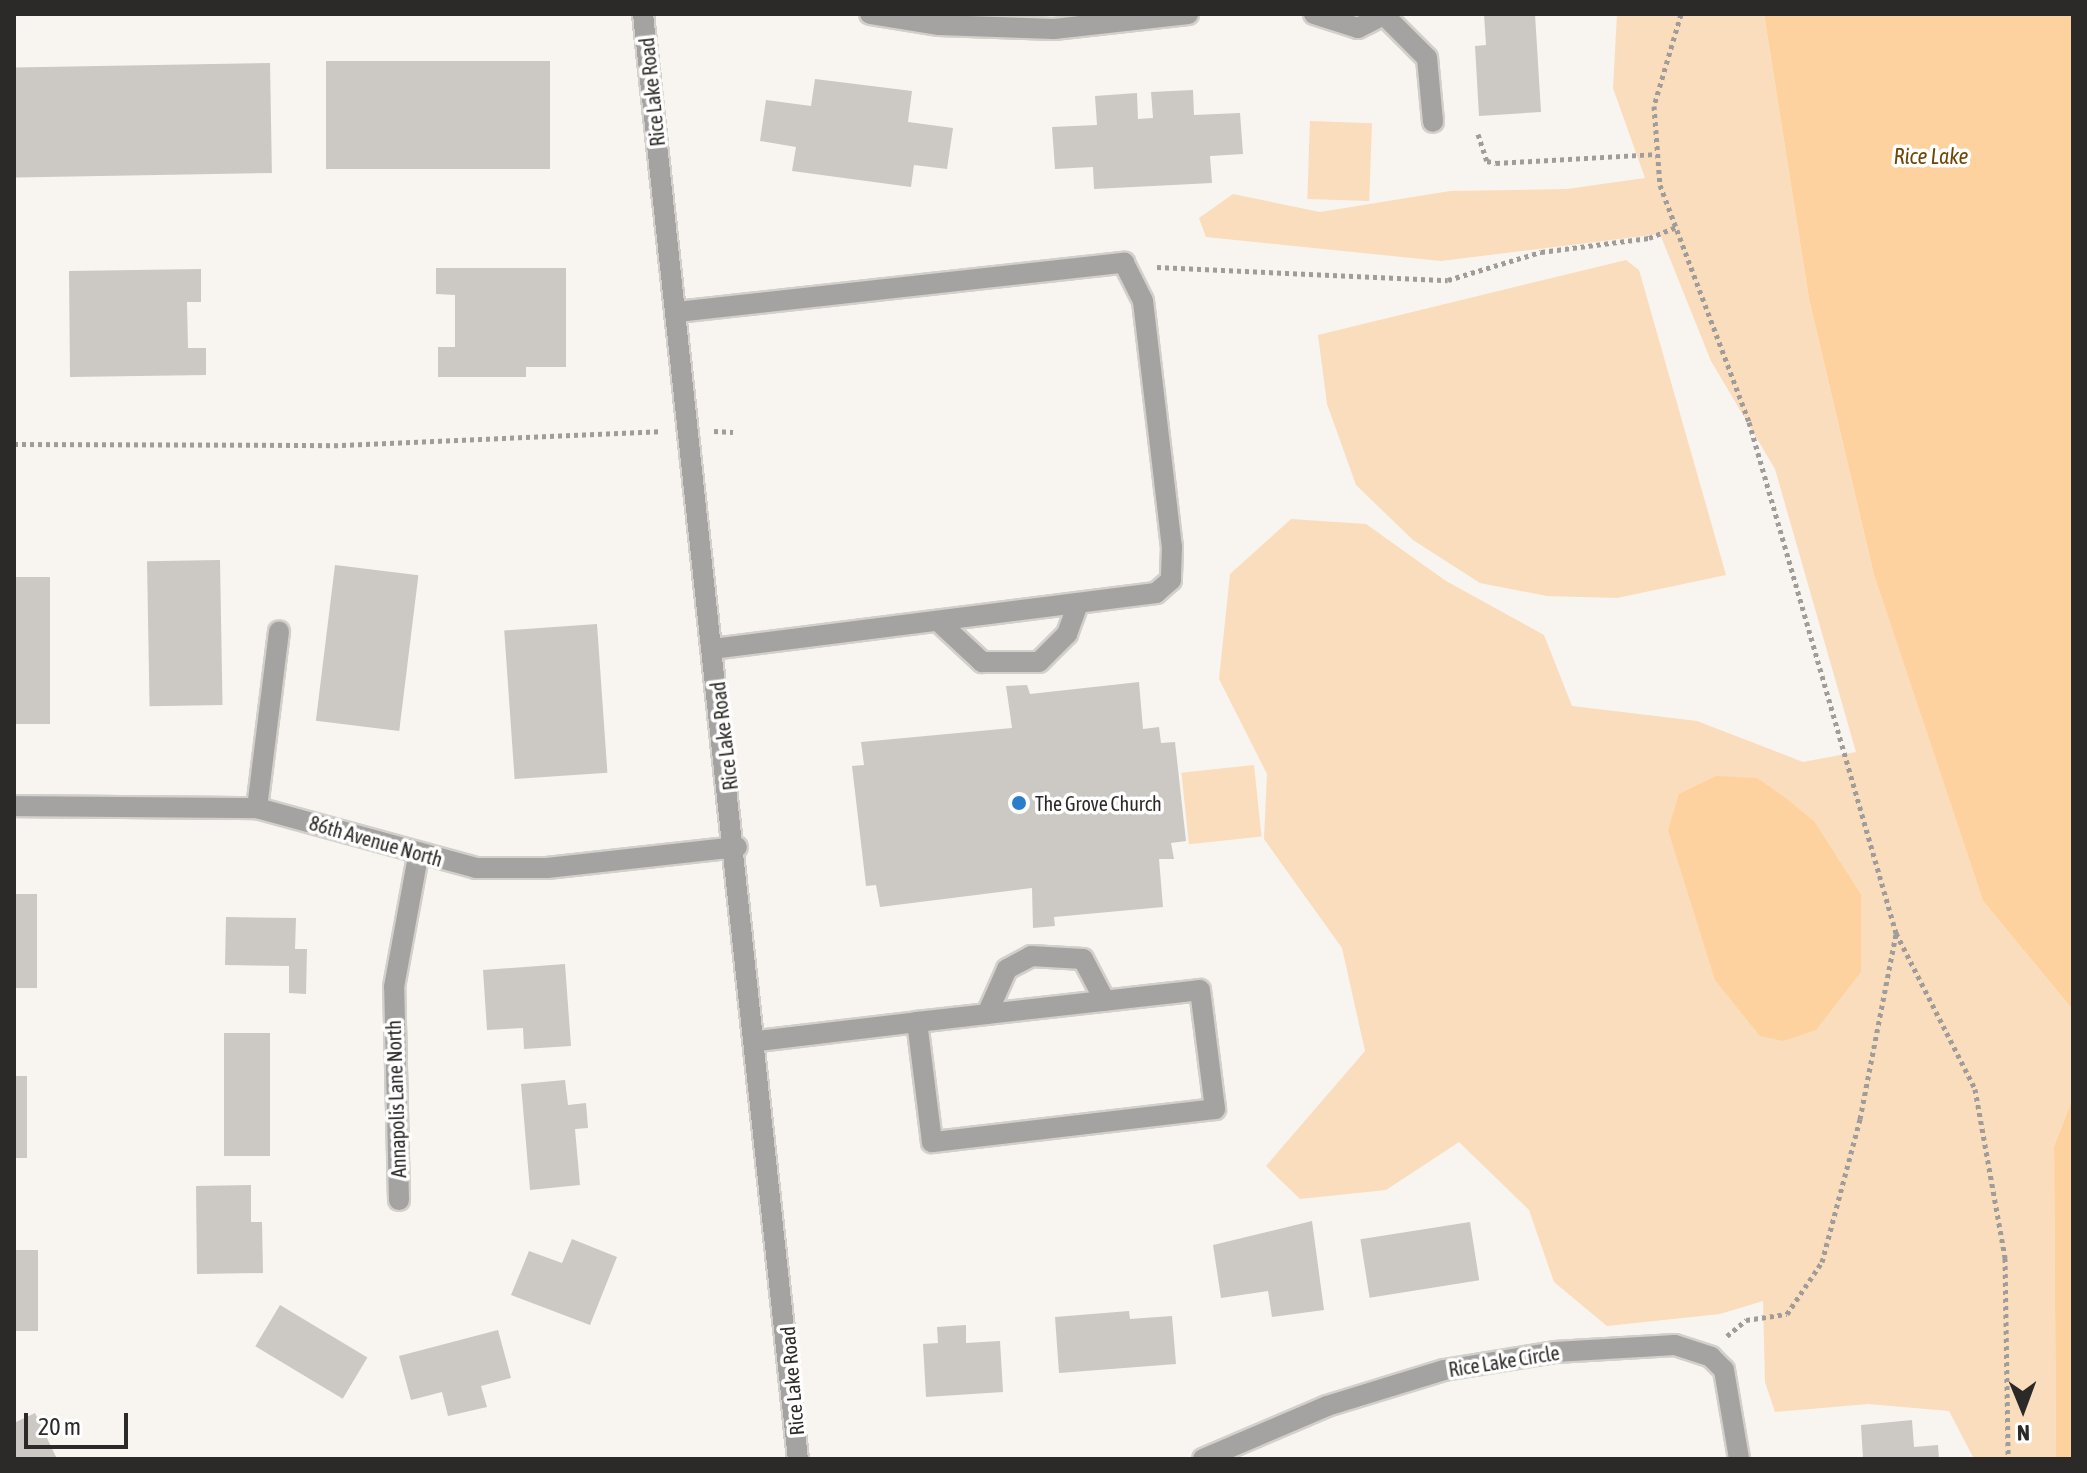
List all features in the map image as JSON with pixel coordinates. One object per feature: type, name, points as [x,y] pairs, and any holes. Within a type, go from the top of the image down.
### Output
[{"type":"street","name":"Rice Lake Road","points":[[643,14],[758,1041],[798,1459]]},
{"type":"street","points":[[870,14],[1039,29],[1188,14]]},
{"type":"street","points":[[1314,14],[1349,28],[1385,15],[1427,58],[1433,122]]},
{"type":"street","points":[[677,312],[1117,261],[1134,271],[1173,572],[1156,593],[714,649]]},
{"type":"street","points":[[939,622],[982,662],[1039,662],[1067,634],[1078,603]]},
{"type":"street","points":[[257,808],[279,631]]},
{"type":"street","name":"86th Avenue North","points":[[14,806],[257,808],[418,856],[476,868],[547,868],[737,847]]},
{"type":"street","name":"Annapolis Lane North","points":[[399,1200],[394,987],[418,856]]},
{"type":"street","points":[[987,1014],[1007,969],[1031,956],[1083,959],[1105,1001]]},
{"type":"street","points":[[758,1041],[917,1022],[1200,990],[1215,1109],[932,1142],[917,1022]]},
{"type":"street","name":"Rice Lake Circle","points":[[1203,1459],[1327,1406],[1444,1370],[1610,1346],[1675,1345],[1711,1357]]},
{"type":"street","points":[[1711,1357],[1730,1387],[1739,1459]]},
{"type":"path","points":[[1681,14],[1654,106],[1655,154],[1676,227],[1749,422],[1896,933],[1969,1075],[1985,1123],[2005,1258],[2008,1459]]},
{"type":"path","points":[[1478,134],[1487,161],[1496,163],[1655,154]]},
{"type":"path","points":[[1134,271],[1176,265],[1448,280],[1541,252],[1649,238],[1676,227]]},
{"type":"path","points":[[14,444],[342,445],[662,431]]},
{"type":"path","points":[[718,431],[733,432]]},
{"type":"path","points":[[1711,1357],[1746,1320],[1796,1306],[1822,1262],[1896,933]]},
{"type":"shaded area","points":[[1617,14],[1764,14],[1809,299],[1874,575],[1983,901],[2073,1010],[2073,1098],[2054,1146],[2056,1459],[1974,1459],[1949,1411],[1868,1404],[1775,1412],[1765,1382],[1763,1301],[1720,1314],[1607,1326],[1554,1282],[1529,1210],[1459,1142],[1386,1190],[1300,1199],[1266,1166],[1365,1051],[1342,948],[1264,839],[1267,774],[1219,679],[1230,574],[1291,519],[1366,524],[1446,581],[1544,635],[1572,706],[1697,721],[1803,762],[1856,752],[1775,469],[1711,361],[1660,234],[1441,261],[1206,237],[1199,218],[1233,194],[1320,212],[1450,191],[1567,189],[1645,178],[1613,88]],"holes":[[[1815,822],[1861,894],[1861,972],[1839,999]]]},
{"type":"shaded area","points":[[1310,121],[1372,123],[1369,201],[1307,199]]},
{"type":"shaded area","points":[[1626,260],[1639,270],[1726,575],[1617,598],[1547,596],[1480,583],[1413,540],[1356,485],[1327,404],[1318,335]]},
{"type":"shaded area","points":[[1254,765],[1262,837],[1189,844],[1181,773]]},
{"type":"water","name":"Rice Lake","points":[[1764,14],[2073,14],[2073,1010],[1983,901],[1874,575],[1809,299]]},
{"type":"water","points":[[1716,776],[1757,778],[1787,799],[1815,822],[1861,894],[1861,972],[1816,1030],[1783,1041],[1760,1036],[1715,980],[1668,830],[1679,794]]},
{"type":"water","points":[[2073,1098],[2073,1459],[2056,1459],[2054,1146]]},
{"type":"building","points":[[1484,14],[1535,14],[1541,112],[1479,116],[1475,46],[1486,45]]},
{"type":"building","points":[[326,61],[550,61],[550,169],[326,169]]},
{"type":"building","points":[[270,63],[272,173],[16,177],[14,67]]},
{"type":"building","points":[[815,79],[912,91],[908,122],[953,128],[947,169],[914,165],[911,187],[792,171],[796,147],[760,141],[766,100],[811,106]]},
{"type":"building","points":[[1193,90],[1194,115],[1240,113],[1243,154],[1210,156],[1212,183],[1094,189],[1093,167],[1055,169],[1052,127],[1097,125],[1095,96],[1137,93],[1138,119],[1153,118],[1151,92]]},
{"type":"building","points":[[436,268],[566,268],[566,367],[526,367],[526,377],[438,377],[438,347],[455,347],[455,295],[436,294]]},
{"type":"building","points":[[201,269],[201,302],[187,302],[188,348],[206,348],[206,375],[70,377],[69,271]]},
{"type":"building","points":[[220,560],[223,705],[150,706],[147,561]]},
{"type":"building","points":[[335,565],[418,575],[399,731],[316,721]]},
{"type":"building","points":[[14,577],[50,577],[50,724],[14,724]]},
{"type":"building","points":[[597,624],[607,773],[515,779],[504,630]]},
{"type":"building","name":"The Grove Church","points":[[1139,682],[1143,729],[1159,727],[1161,743],[1175,742],[1186,841],[1171,843],[1174,859],[1159,859],[1163,907],[1054,917],[1055,926],[1033,928],[1032,888],[880,907],[876,885],[866,886],[852,766],[864,765],[861,742],[1012,728],[1006,686],[1027,685],[1030,694]]},
{"type":"building","points":[[14,894],[37,894],[37,988],[14,988]]},
{"type":"building","points":[[226,917],[296,918],[295,949],[307,949],[306,994],[289,993],[289,966],[225,965]]},
{"type":"building","points":[[565,964],[571,1046],[524,1049],[523,1028],[487,1030],[483,970]]},
{"type":"building","points":[[224,1033],[270,1033],[270,1156],[224,1156]]},
{"type":"building","points":[[14,1076],[27,1076],[27,1158],[14,1158]]},
{"type":"building","points":[[565,1080],[568,1105],[586,1103],[588,1128],[575,1129],[580,1185],[530,1190],[521,1084]]},
{"type":"building","points":[[251,1185],[251,1222],[262,1222],[263,1273],[197,1274],[196,1186]]},
{"type":"building","points":[[1312,1221],[1324,1310],[1272,1317],[1268,1291],[1221,1298],[1213,1245]]},
{"type":"building","points":[[1470,1222],[1479,1280],[1370,1298],[1360,1239]]},
{"type":"building","points":[[572,1239],[617,1257],[590,1325],[511,1295],[529,1251],[562,1263]]},
{"type":"building","points":[[14,1250],[38,1250],[38,1331],[14,1331]]},
{"type":"building","points":[[280,1305],[367,1358],[343,1399],[255,1346]]},
{"type":"building","points":[[1129,1311],[1130,1319],[1172,1316],[1176,1364],[1059,1373],[1055,1317]]},
{"type":"building","points":[[966,1325],[966,1343],[1000,1341],[1003,1392],[926,1397],[923,1344],[938,1343],[937,1327]]},
{"type":"building","points":[[498,1330],[511,1378],[481,1386],[487,1407],[448,1416],[442,1392],[411,1400],[399,1356]]},
{"type":"building","points":[[35,1413],[57,1459],[14,1459],[14,1423]]},
{"type":"building","points":[[1912,1420],[1914,1447],[1938,1445],[1939,1459],[1863,1459],[1861,1425]]},
{"type":"place","name":"The Grove Church","points":[[1019,803]]}]
